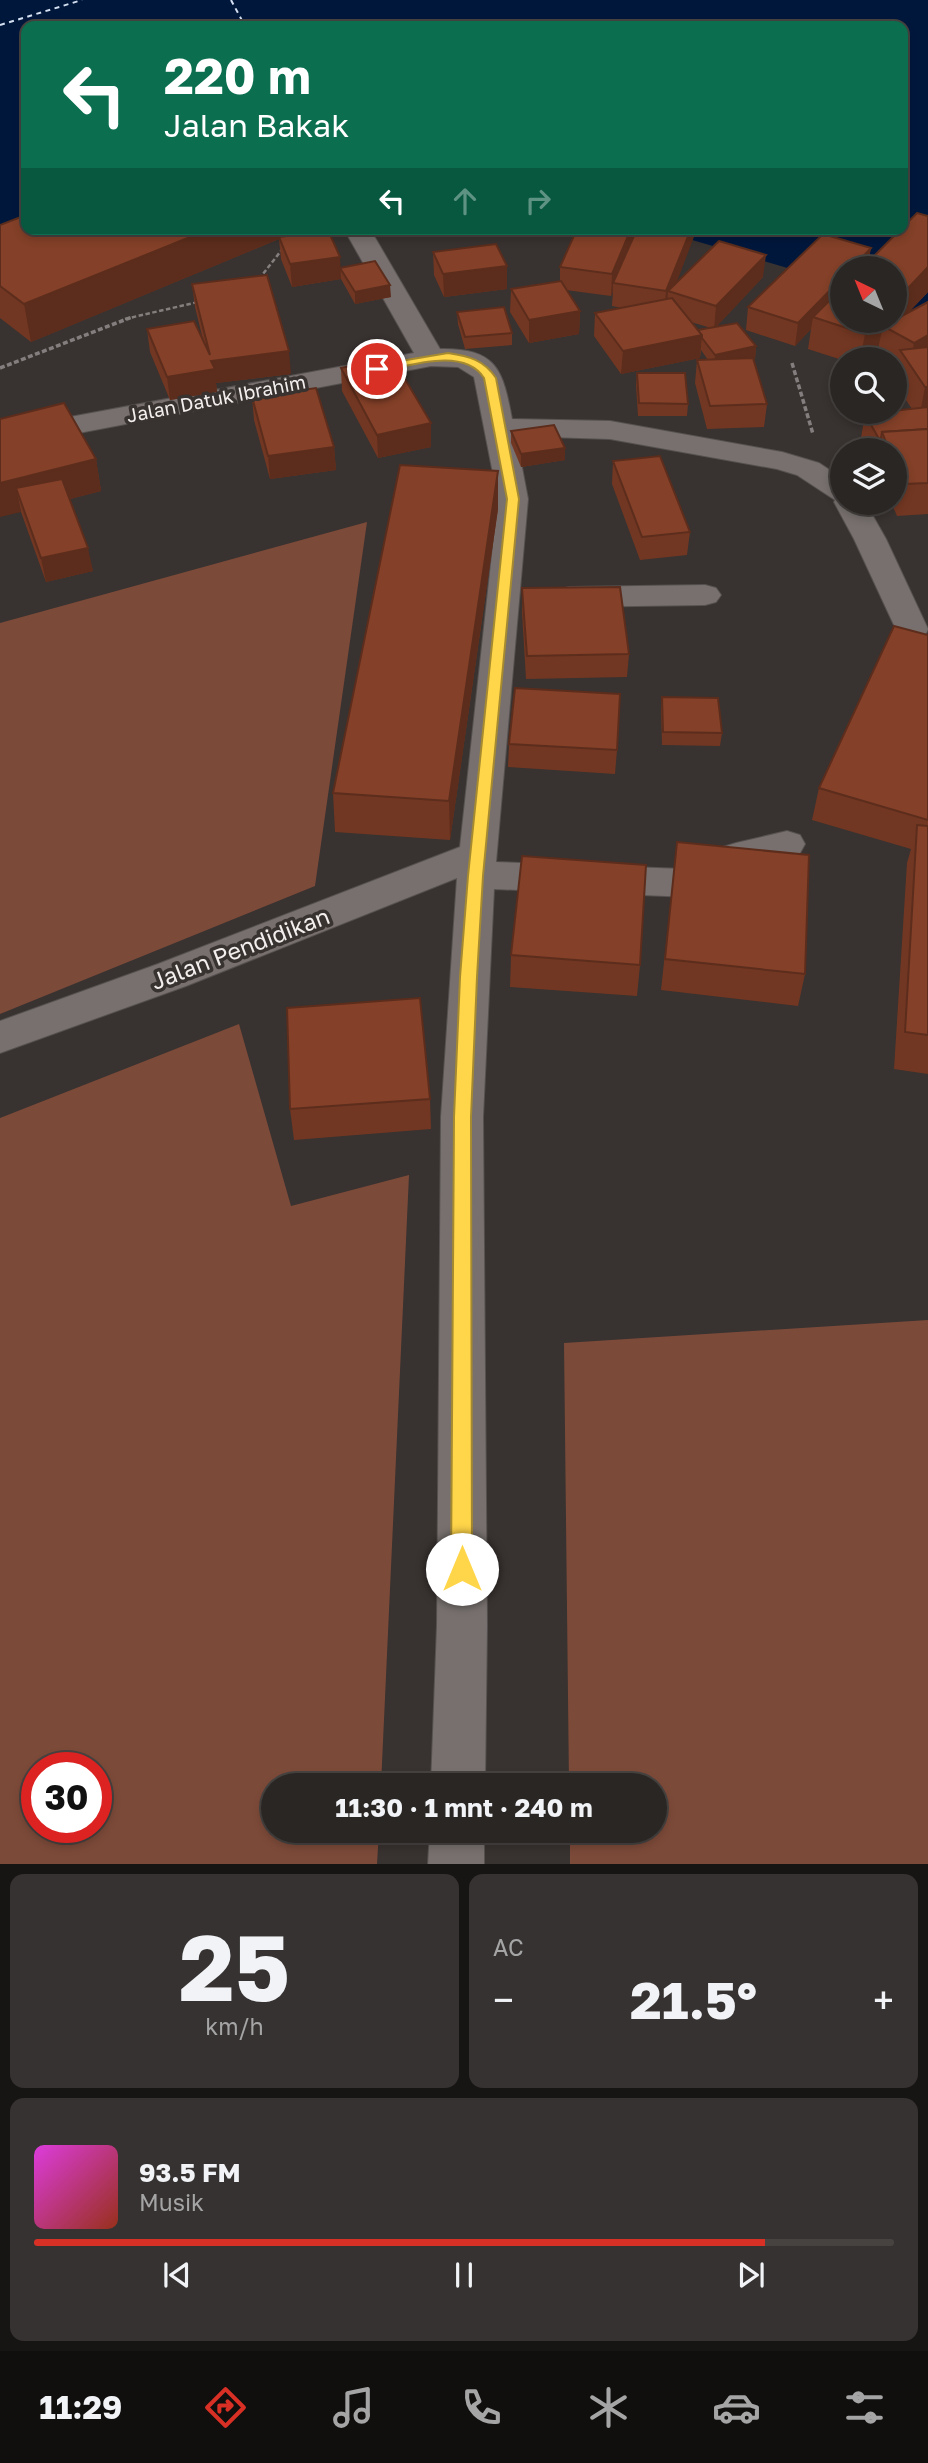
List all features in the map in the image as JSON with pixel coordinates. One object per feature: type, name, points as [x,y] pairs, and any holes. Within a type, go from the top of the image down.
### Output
[{"type":"street","points":[[360,235],[432,358]]},
{"type":"street","name":"Jalan Datuk Ibrahim","points":[[0,439],[432,358],[464,359],[484,368],[490,378],[499,427]]},
{"type":"street","points":[[458,1773],[462,1625],[462,1117],[477,865],[526,598],[500,499],[499,427],[610,430],[782,461],[808,468],[830,484]]},
{"type":"street","points":[[856,515],[912,630]]},
{"type":"street","points":[[526,598],[705,595]]},
{"type":"street","points":[[477,865],[690,883],[736,857],[787,844]]},
{"type":"street","name":"Jalan Pendidikan","points":[[0,1037],[477,865]]},
{"type":"street","points":[[456,1864],[457,1843]]},
{"type":"path","points":[[259,279],[282,248],[293,243]]},
{"type":"path","points":[[0,368],[117,321],[198,302]]},
{"type":"path","points":[[792,363],[814,435]]},
{"type":"shaded area","points":[[367,522],[315,886],[0,1014],[0,623]]},
{"type":"shaded area","points":[[239,1024],[291,1206],[409,1175],[382,1773],[261,1773],[261,1843],[378,1843],[377,1864],[0,1864],[0,1118]]},
{"type":"shaded area","points":[[928,1320],[928,1864],[570,1864],[570,1843],[667,1843],[667,1773],[569,1773],[564,1343]]},
{"type":"water","points":[[0,0],[928,0],[928,370],[903,333],[907,333],[907,256],[830,256],[830,280],[675,235],[908,235],[908,21],[21,21],[21,231],[0,240]]},
{"type":"building","points":[[917,213],[928,216],[928,267],[907,289],[907,256],[874,256],[895,235],[908,235],[908,222]]},
{"type":"building","points":[[21,217],[21,235],[195,235],[24,304],[0,286],[0,225]]},
{"type":"building","points":[[330,235],[340,257],[290,264],[279,237]]},
{"type":"building","points":[[574,235],[628,235],[612,274],[560,267]]},
{"type":"building","points":[[634,235],[689,235],[666,291],[613,283]]},
{"type":"building","points":[[822,235],[871,248],[863,256],[830,256],[830,290],[798,323],[748,307]]},
{"type":"building","points":[[719,241],[766,255],[716,306],[668,291]]},
{"type":"building","points":[[496,244],[507,266],[443,274],[433,252]]},
{"type":"building","points":[[375,261],[390,285],[355,292],[340,268]]},
{"type":"building","points":[[267,275],[289,351],[211,361],[215,369],[167,377],[147,329],[194,321],[210,355],[192,284]]},
{"type":"building","points":[[561,281],[580,311],[529,320],[511,289]]},
{"type":"building","points":[[672,298],[702,335],[623,351],[595,313]]},
{"type":"building","points":[[830,300],[830,323],[813,317]]},
{"type":"building","points":[[928,302],[928,335],[914,343],[896,333],[907,333],[907,313]]},
{"type":"building","points":[[504,307],[512,333],[465,337],[457,312]]},
{"type":"building","points":[[737,323],[756,346],[715,355],[698,330]]},
{"type":"building","points":[[928,347],[928,387],[925,387],[907,360],[907,349]]},
{"type":"building","points":[[392,357],[431,423],[377,435],[341,368]]},
{"type":"building","points":[[753,358],[767,404],[710,406],[697,360]]},
{"type":"building","points":[[637,373],[685,373],[688,404],[639,403]]},
{"type":"building","points":[[316,388],[334,447],[268,456],[252,397]]},
{"type":"building","points":[[64,403],[96,459],[0,483],[0,419]]},
{"type":"building","points":[[928,407],[928,429],[882,432],[881,438],[878,438],[871,424],[907,424],[907,409]]},
{"type":"building","points":[[554,425],[565,448],[521,454],[511,431]]},
{"type":"building","points":[[928,429],[928,483],[907,484],[907,438],[884,438],[882,432]]},
{"type":"building","points":[[660,456],[690,532],[642,537],[613,461]]},
{"type":"building","points":[[400,465],[498,471],[449,801],[333,793]]},
{"type":"building","points":[[62,479],[88,548],[41,558],[16,488]]},
{"type":"building","points":[[620,587],[629,654],[527,656],[522,588]]},
{"type":"building","points":[[894,626],[928,635],[928,820],[819,788]]},
{"type":"building","points":[[515,688],[620,694],[617,750],[509,744]]},
{"type":"building","points":[[662,697],[718,698],[722,733],[663,732]]},
{"type":"building","points":[[917,825],[928,826],[928,1035],[905,1032]]},
{"type":"building","points":[[677,842],[809,855],[805,974],[665,959]]},
{"type":"building","points":[[522,856],[646,865],[640,965],[511,955]]},
{"type":"building","points":[[420,998],[430,1099],[290,1109],[287,1008]]},
{"type":"ferry route","points":[[0,25],[82,0]]},
{"type":"ferry route","points":[[231,0],[242,21]]},
{"type":"route","points":[[377,369],[448,357],[464,359],[484,368],[490,378],[513,499],[468,977],[462,1117],[462,1569]]}]
